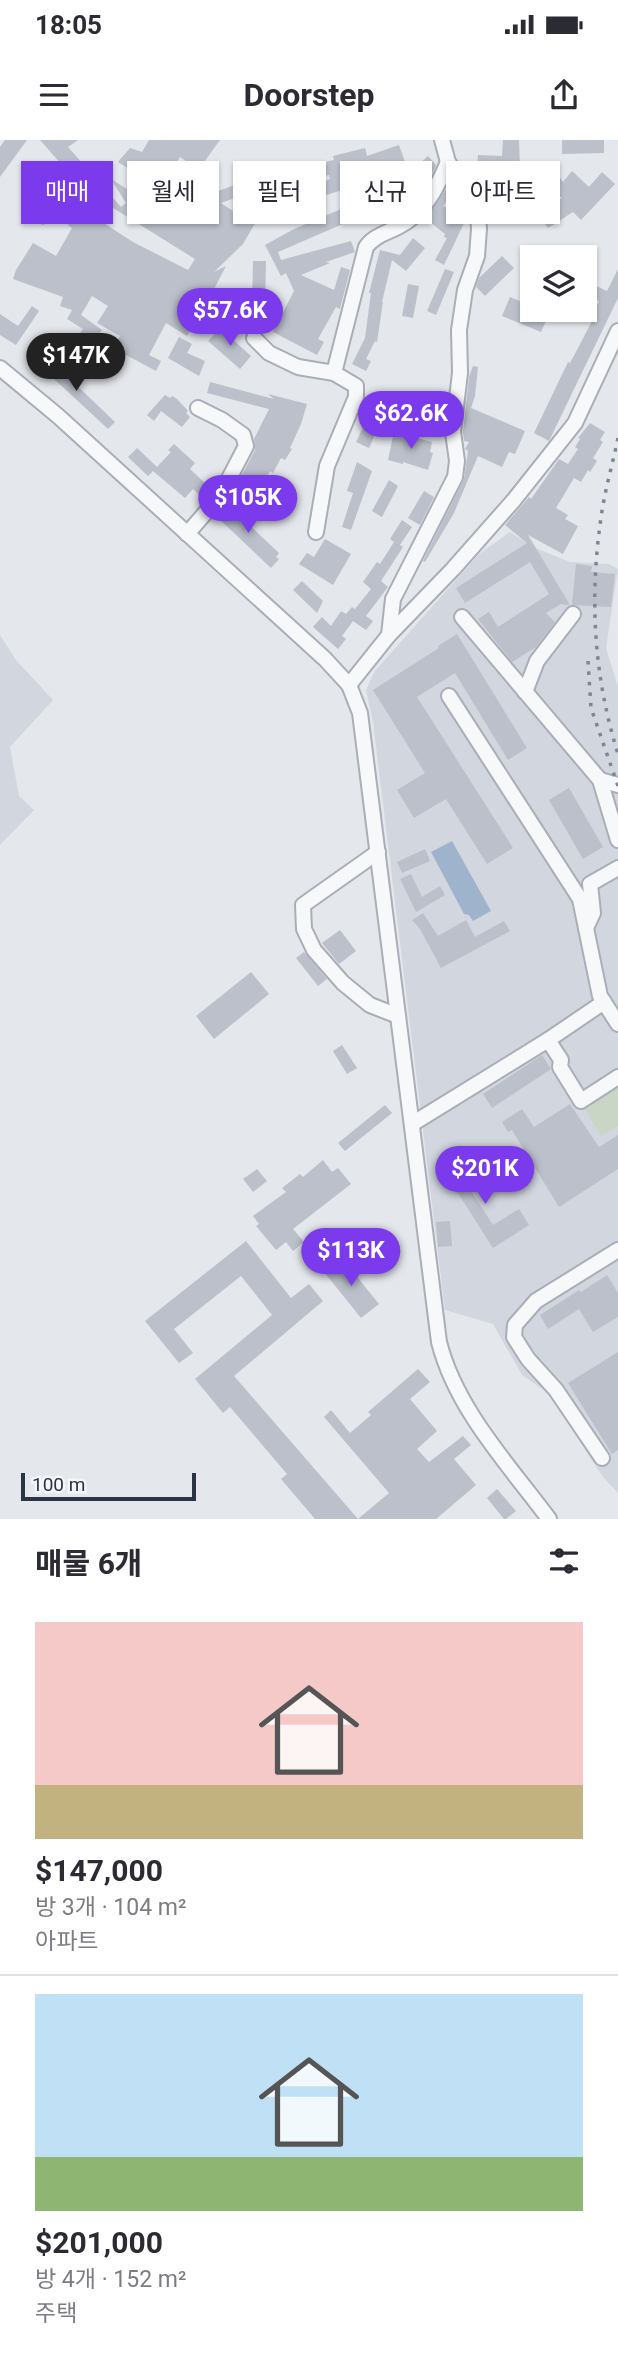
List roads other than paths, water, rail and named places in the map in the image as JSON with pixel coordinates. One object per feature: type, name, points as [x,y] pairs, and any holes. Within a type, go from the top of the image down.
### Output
[{"type":"street","points":[[442,140],[448,161]]},
{"type":"street","points":[[334,373],[366,247],[372,240],[416,215],[436,189],[446,166]]},
{"type":"street","points":[[390,635],[393,599],[455,477],[457,461],[453,432],[460,373],[459,330],[465,290],[477,256],[479,224]]},
{"type":"street","points":[[349,685],[390,635],[514,500],[575,423],[618,331]]},
{"type":"street","points":[[254,338],[269,353],[298,367],[334,373],[356,386],[356,397],[327,466],[316,532]]},
{"type":"street","points":[[0,368],[58,416],[325,659],[349,685],[360,713],[439,1342],[445,1365],[457,1392],[549,1519]]},
{"type":"street","points":[[187,534],[220,496],[246,446],[243,435],[198,408]]},
{"type":"street","points":[[525,692],[537,661],[573,614]]},
{"type":"street","points":[[462,617],[600,779],[618,840]]},
{"type":"street","points":[[449,696],[580,899],[600,996],[618,1024]]},
{"type":"street","points":[[600,779],[618,785]]},
{"type":"street","points":[[378,852],[303,905],[304,929],[314,950],[343,983],[370,1005],[398,1016]]},
{"type":"street","points":[[586,928],[593,913],[590,884],[618,868]]},
{"type":"street","points":[[412,1124],[604,1002]]},
{"type":"street","points":[[548,1040],[561,1060],[560,1067],[581,1101],[618,1077]]},
{"type":"street","points":[[602,1458],[556,1390],[528,1360],[514,1337],[515,1325],[536,1301],[618,1250]]},
{"type":"water","points":[[452,841],[491,911],[473,921],[469,915],[464,914],[431,852]]},
{"type":"railway","points":[[618,438],[602,511],[595,603],[603,694],[618,754]]},
{"type":"railway","points":[[588,661],[591,708],[618,786]]}]
